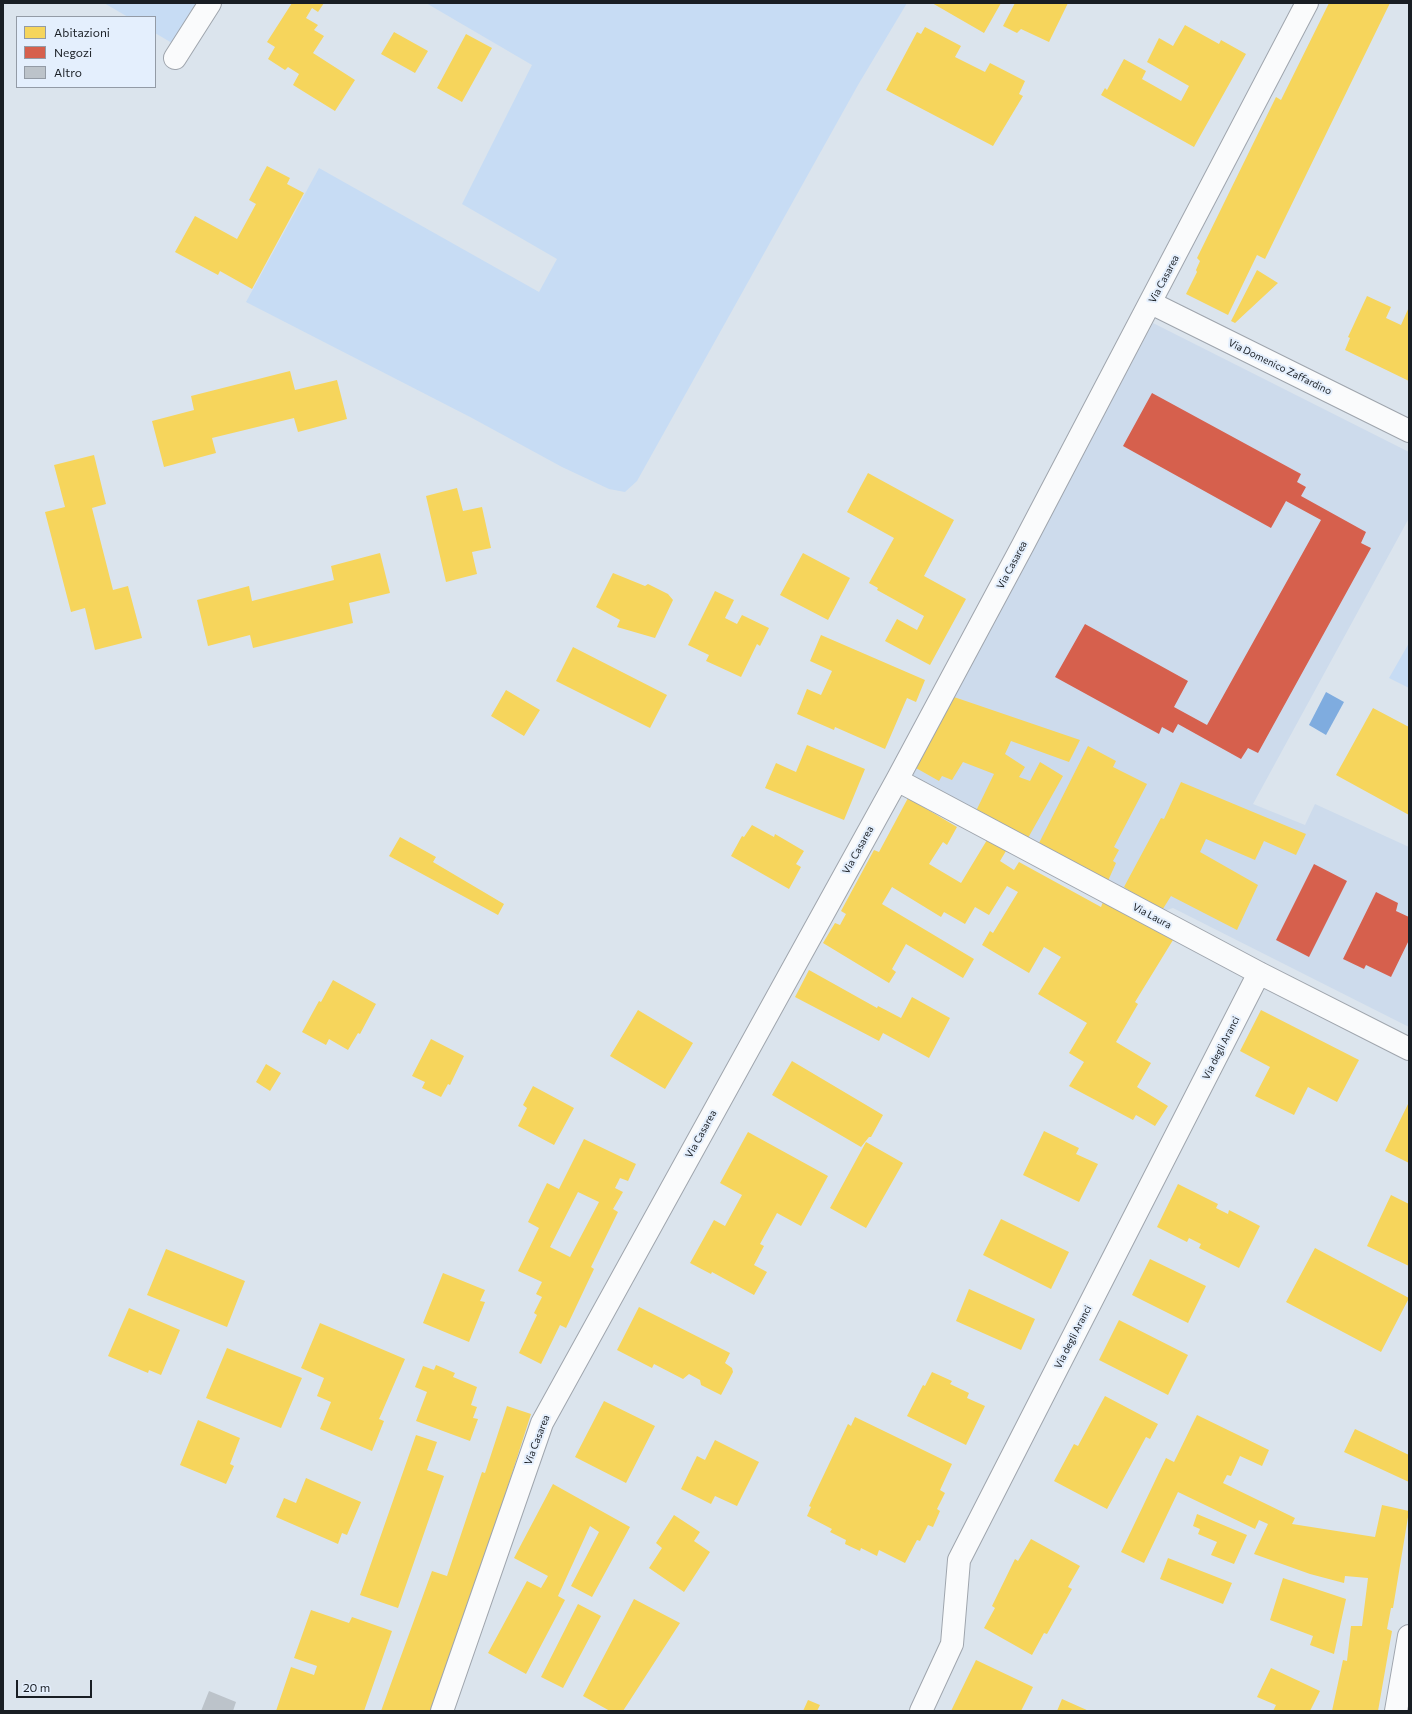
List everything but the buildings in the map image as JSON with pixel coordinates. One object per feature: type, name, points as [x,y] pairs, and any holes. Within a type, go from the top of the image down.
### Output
[{"type":"street","points":[[175,58],[210,3]]},
{"type":"street","name":"Via Casarea","points":[[442,1711],[542,1423],[897,780],[1027,538],[1307,3]]},
{"type":"street","name":"Via Domenico Zaffardino","points":[[1151,303],[1409,431]]},
{"type":"street","name":"Via Laura","points":[[897,780],[1259,973],[1409,1049]]},
{"type":"street","name":"Via degli Aranci","points":[[921,1711],[952,1644],[959,1560],[1259,973]]},
{"type":"street","points":[[1396,1711],[1409,1636]]},
{"type":"shaded area","points":[[104,3],[196,3],[172,43],[156,34],[156,16],[126,16]]},
{"type":"shaded area","points":[[426,3],[907,3],[858,85],[637,481],[625,492],[609,489],[562,467],[472,418],[246,302],[319,168],[539,292],[557,259],[462,204],[532,65]]},
{"type":"shaded area","points":[[1153,323],[1409,452],[1409,518],[1253,804],[1305,825],[1315,804],[1409,847],[1409,1027],[1173,908],[1161,912],[911,777]]},
{"type":"shaded area","points":[[1409,643],[1409,688],[1389,678]]},
{"type":"water","points":[[1326,692],[1344,702],[1326,735],[1309,725]]}]
